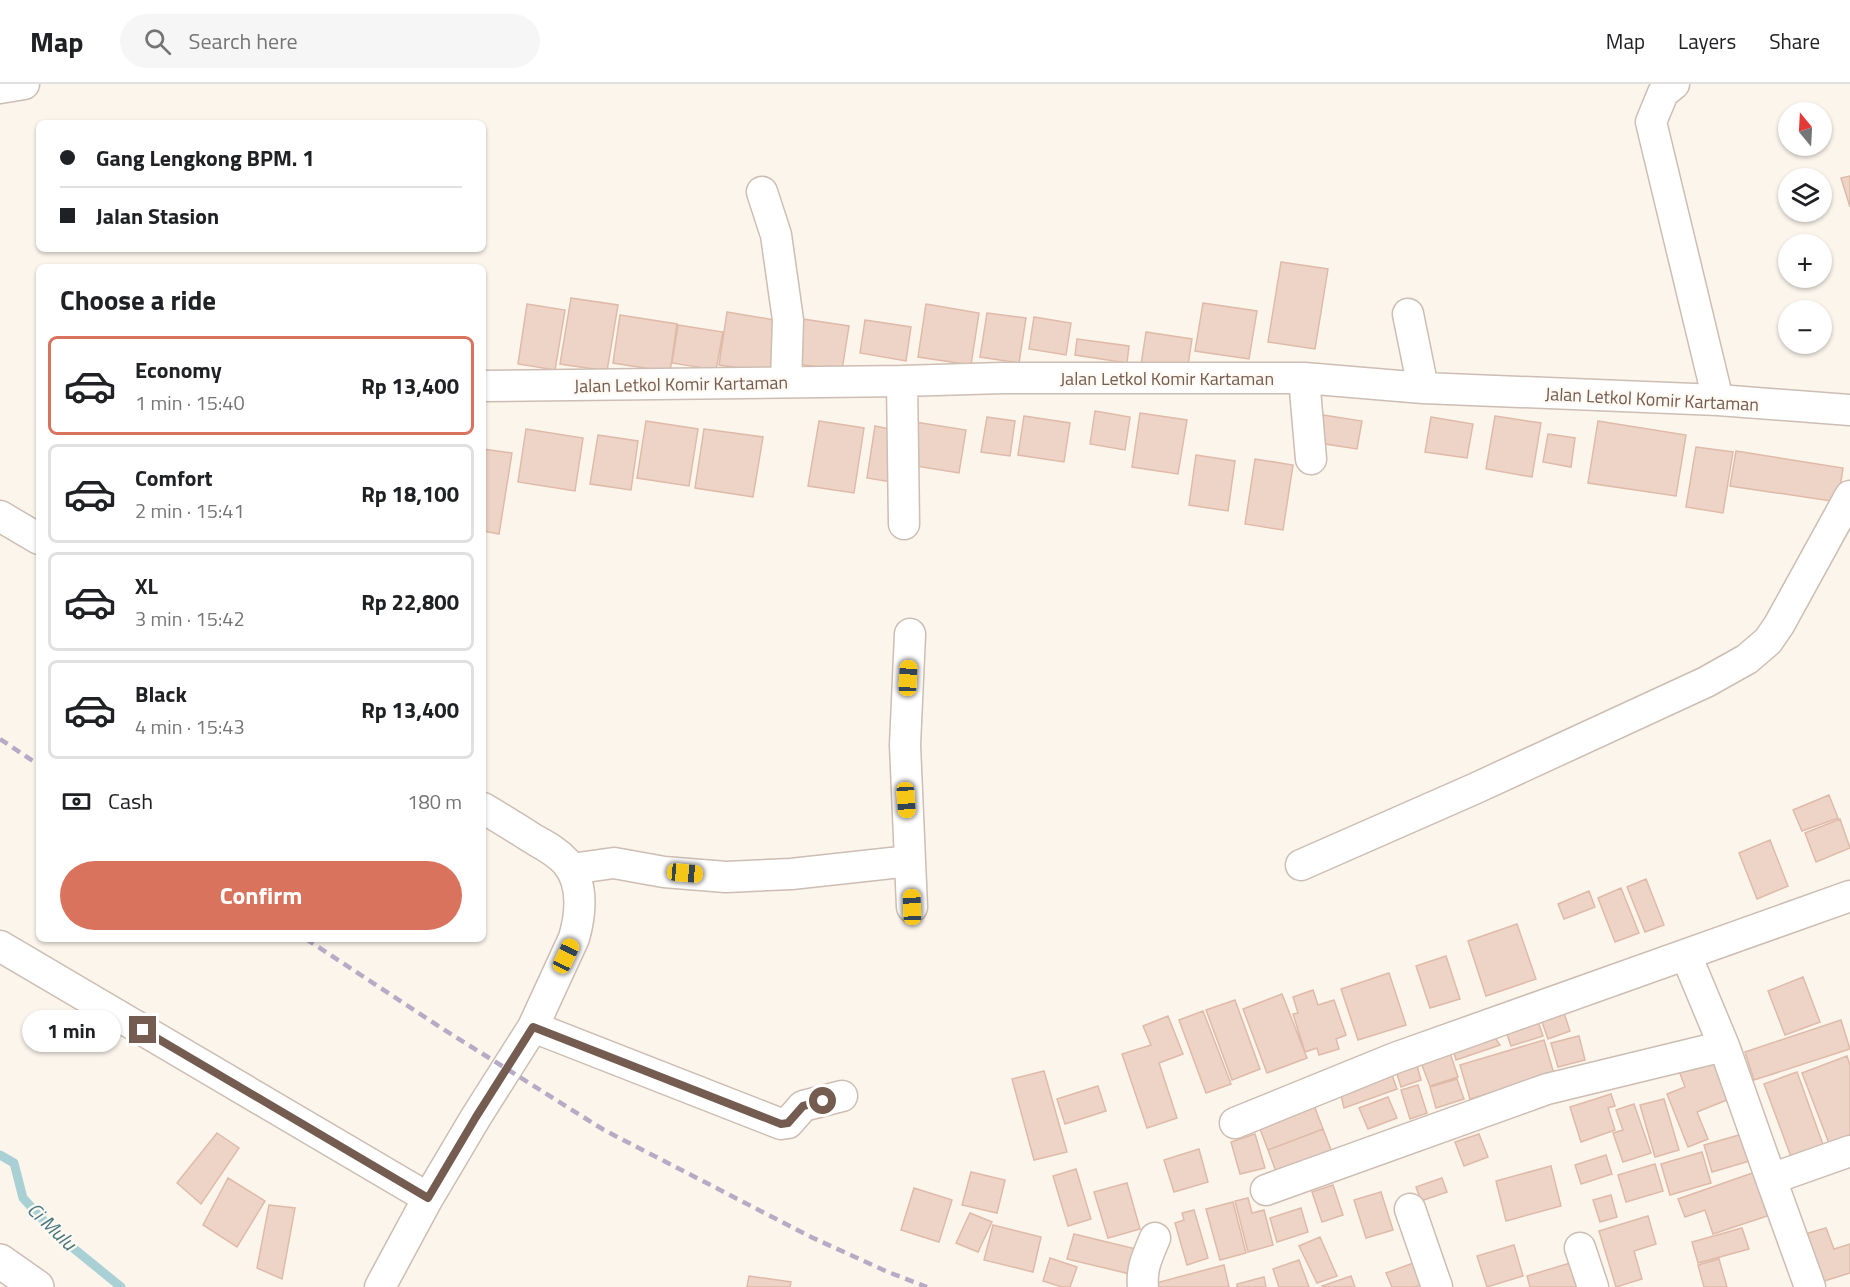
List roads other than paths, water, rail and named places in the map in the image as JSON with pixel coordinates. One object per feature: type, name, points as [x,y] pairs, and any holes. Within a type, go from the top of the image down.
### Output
[{"type":"street","points":[[0,88],[24,84]]},
{"type":"street","points":[[1674,84],[1663,93],[1651,122],[1718,400]]},
{"type":"street","points":[[762,192],[776,235],[788,320],[786,382]]},
{"type":"street","points":[[1408,314],[1423,388]]},
{"type":"street","name":"Jalan Letkol Komir Kartaman","points":[[486,387],[1003,378],[1304,378],[1423,388],[1718,400],[1850,410]]},
{"type":"street","points":[[1304,378],[1311,459]]},
{"type":"street","points":[[902,381],[904,524]]},
{"type":"street","points":[[1301,865],[1518,769],[1706,682],[1747,659],[1768,641],[1779,625],[1850,496]]},
{"type":"street","points":[[0,516],[36,537]]},
{"type":"street","points":[[910,634],[905,746],[912,907]]},
{"type":"street","points":[[386,1285],[428,1198],[533,1027],[577,927],[579,896],[571,869],[566,862],[550,849],[486,810]]},
{"type":"street","points":[[571,869],[614,863],[664,872],[726,877],[910,861]]},
{"type":"street","points":[[1235,1123],[1395,1058],[1850,896]]},
{"type":"street","points":[[0,946],[428,1198]]},
{"type":"street","points":[[1686,955],[1724,1046],[1810,1287]]},
{"type":"street","points":[[533,1027],[781,1124],[788,1123],[803,1106],[842,1096]]},
{"type":"street","points":[[1266,1190],[1547,1089],[1724,1046]]},
{"type":"street","points":[[1771,1179],[1850,1151]]},
{"type":"street","points":[[1410,1209],[1437,1287]]},
{"type":"street","points":[[1143,1287],[1142,1275],[1145,1261],[1155,1238]]},
{"type":"street","points":[[1580,1248],[1593,1287]]},
{"type":"street","points":[[0,1261],[35,1286]]},
{"type":"street","points":[[0,1287],[35,1286]]},
{"type":"waterway","name":"Ci Mulu","points":[[0,1155],[14,1163],[23,1198],[56,1234],[121,1287]]},
{"type":"railway","points":[[0,739],[36,763]]},
{"type":"railway","points":[[311,942],[443,1029],[604,1130],[811,1237],[927,1287]]}]
